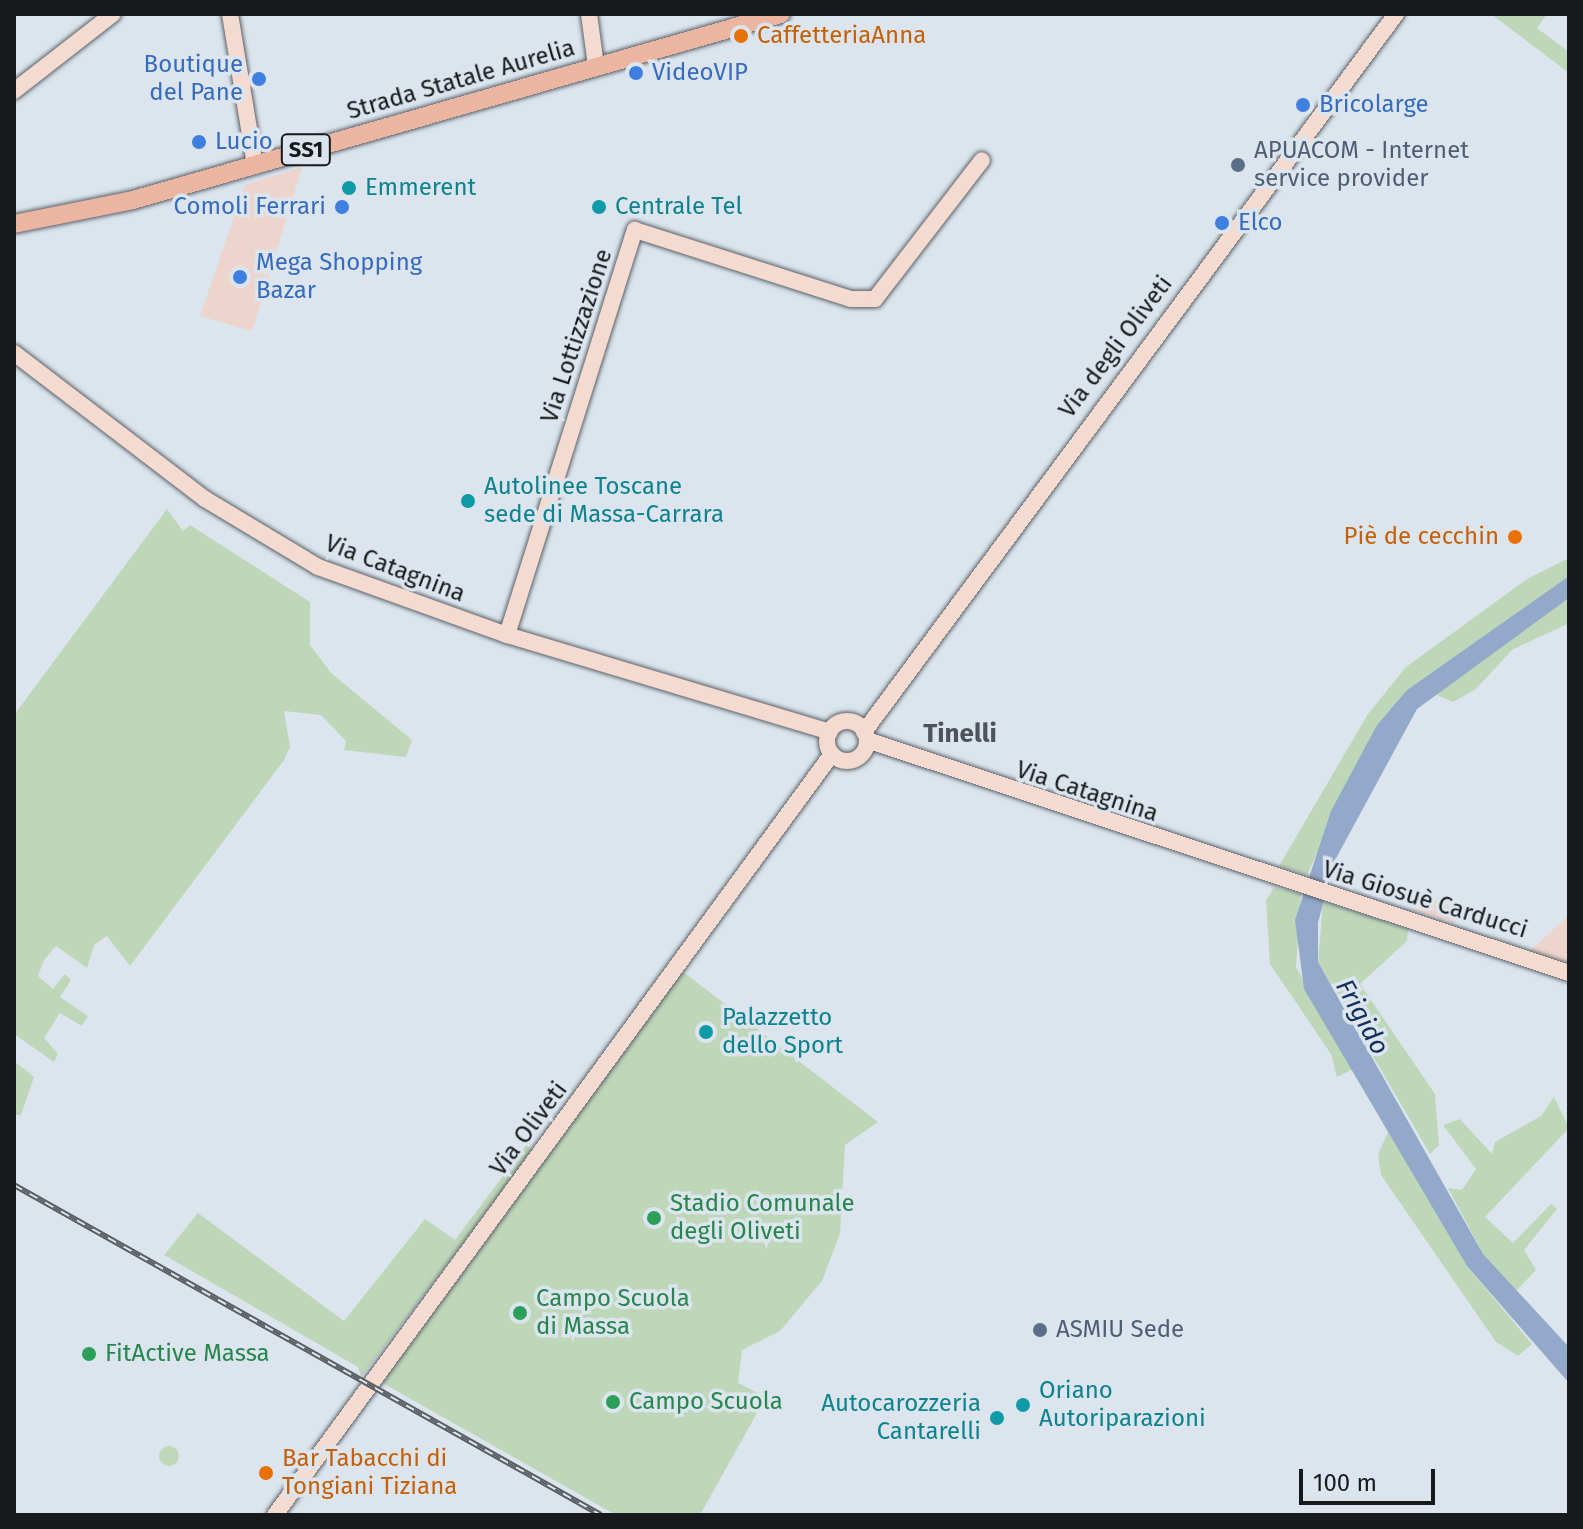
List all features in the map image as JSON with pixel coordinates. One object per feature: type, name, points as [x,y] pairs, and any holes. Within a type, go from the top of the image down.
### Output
[{"type":"main road","points":[[14,91],[113,14]]},
{"type":"main road","points":[[230,14],[255,165]]},
{"type":"main road","points":[[589,14],[596,66]]},
{"type":"main road","name":"Strada Statale Aurelia","points":[[14,224],[255,165],[781,14]]},
{"type":"main road","name":"Via degli Oliveti","points":[[862,737],[875,709],[1396,14]]},
{"type":"main road","name":"Via Lottizzazione","points":[[507,635],[635,230],[851,299],[875,299],[982,160]]},
{"type":"main road","name":"Via Catagnina","points":[[14,353],[205,499],[290,554],[507,635],[809,731],[832,747]]},
{"type":"main road","points":[[832,747],[862,737]]},
{"type":"main road","points":[[832,747],[862,737]]},
{"type":"main road","name":"Via Catagnina","points":[[862,737],[893,752],[1272,877]]},
{"type":"main road","name":"Via Oliveti","points":[[275,1515],[823,773],[832,747]]},
{"type":"main road","name":"Via Giosuè Carducci","points":[[1272,877],[1569,973]]},
{"type":"shaded area","points":[[302,167],[252,331],[200,316],[245,185]]},
{"type":"shaded area","points":[[1416,894],[1459,908],[1454,923],[1411,909]]},
{"type":"shaded area","points":[[1569,915],[1569,966],[1531,952],[1532,949]]},
{"type":"green space","points":[[1491,14],[1547,14],[1537,28],[1569,52],[1569,73]]},
{"type":"green space","points":[[167,509],[183,531],[190,525],[310,602],[310,645],[331,673],[412,740],[406,757],[344,750],[346,741],[321,715],[284,711],[290,747],[284,760],[130,966],[107,936],[94,945],[87,968],[56,946],[44,960],[38,976],[53,989],[65,974],[71,980],[60,997],[88,1016],[82,1026],[60,1013],[44,1038],[58,1054],[54,1062],[14,1034],[14,715]]},
{"type":"green space","points":[[1569,558],[1569,576],[1407,690],[1377,725],[1307,875],[1279,866],[1368,714],[1406,667],[1527,579]]},
{"type":"green space","points":[[1569,598],[1569,623],[1512,650],[1476,689],[1453,702],[1432,693]]},
{"type":"green space","points":[[1274,887],[1301,894],[1296,967],[1353,1069],[1337,1077],[1331,1054],[1270,964],[1266,901]]},
{"type":"green space","points":[[1323,901],[1408,929],[1407,941],[1360,984],[1435,1094],[1439,1145],[1430,1154],[1318,962]]},
{"type":"green space","points":[[682,971],[878,1122],[845,1145],[840,1233],[822,1281],[780,1331],[742,1350],[738,1383],[766,1397],[700,1515],[616,1515],[379,1381]]},
{"type":"green space","points":[[14,1061],[34,1077],[21,1115],[14,1115]]},
{"type":"green space","points":[[1554,1097],[1569,1128],[1485,1217],[1513,1243],[1551,1204],[1557,1209],[1524,1250],[1536,1270],[1516,1291],[1483,1254],[1448,1188],[1462,1190],[1476,1169],[1443,1125],[1460,1119],[1492,1154],[1495,1142],[1541,1116]]},
{"type":"green space","points":[[1390,1128],[1467,1266],[1532,1344],[1518,1356],[1496,1342],[1381,1175],[1378,1154]]},
{"type":"green space","points":[[526,1145],[534,1151],[361,1377],[358,1367],[164,1255],[198,1213],[344,1321],[425,1219],[455,1240]]},
{"type":"green space","points":[[165,1446],[173,1446],[179,1456],[173,1466],[165,1466],[159,1460],[159,1452]]},
{"type":"water","points":[[1569,576],[1569,598],[1417,709],[1334,862],[1318,923],[1318,962],[1483,1254],[1569,1347],[1569,1383],[1467,1266],[1304,989],[1295,920],[1331,811],[1377,725],[1407,690]]},
{"type":"railway","points":[[14,1185],[601,1515]]},
{"type":"place","name":"CaffetteriaAnna","points":[[741,36]]},
{"type":"place","name":"VideoVIP","points":[[636,73]]},
{"type":"place","name":"Boutique del Pane","points":[[259,79]]},
{"type":"place","name":"Bricolarge","points":[[1303,105]]},
{"type":"place","name":"Lucio","points":[[199,142]]},
{"type":"place","name":"APUACOM - Internet service provider","points":[[1238,165]]},
{"type":"place","name":"Emmerent","points":[[349,188]]},
{"type":"place","name":"Comoli Ferrari","points":[[342,207]]},
{"type":"place","name":"Centrale Tel","points":[[599,207]]},
{"type":"place","name":"Elco","points":[[1222,223]]},
{"type":"place","name":"Mega Shopping Bazar","points":[[240,277]]},
{"type":"place","name":"Autolinee Toscane sede di Massa-Carrara","points":[[468,501]]},
{"type":"place","name":"Piè de cecchin","points":[[1515,537]]},
{"type":"place","name":"Palazzetto dello Sport","points":[[706,1032]]},
{"type":"place","name":"Stadio Comunale degli Oliveti","points":[[654,1218]]},
{"type":"place","name":"Campo Scuola di Massa","points":[[520,1313]]},
{"type":"place","name":"ASMIU Sede","points":[[1040,1330]]},
{"type":"place","name":"FitActive Massa","points":[[89,1354]]},
{"type":"place","name":"Campo Scuola","points":[[613,1402]]},
{"type":"place","name":"Oriano Autoriparazioni","points":[[1023,1405]]},
{"type":"place","name":"Autocarozzeria Cantarelli","points":[[997,1418]]},
{"type":"place","name":"Bar Tabacchi di Tongiani Tiziana","points":[[266,1473]]},
{"type":"district","name":"Tinelli","points":[[960,734]]},
{"type":"water label","name":"Frigido","points":[[1362,1017]]}]
